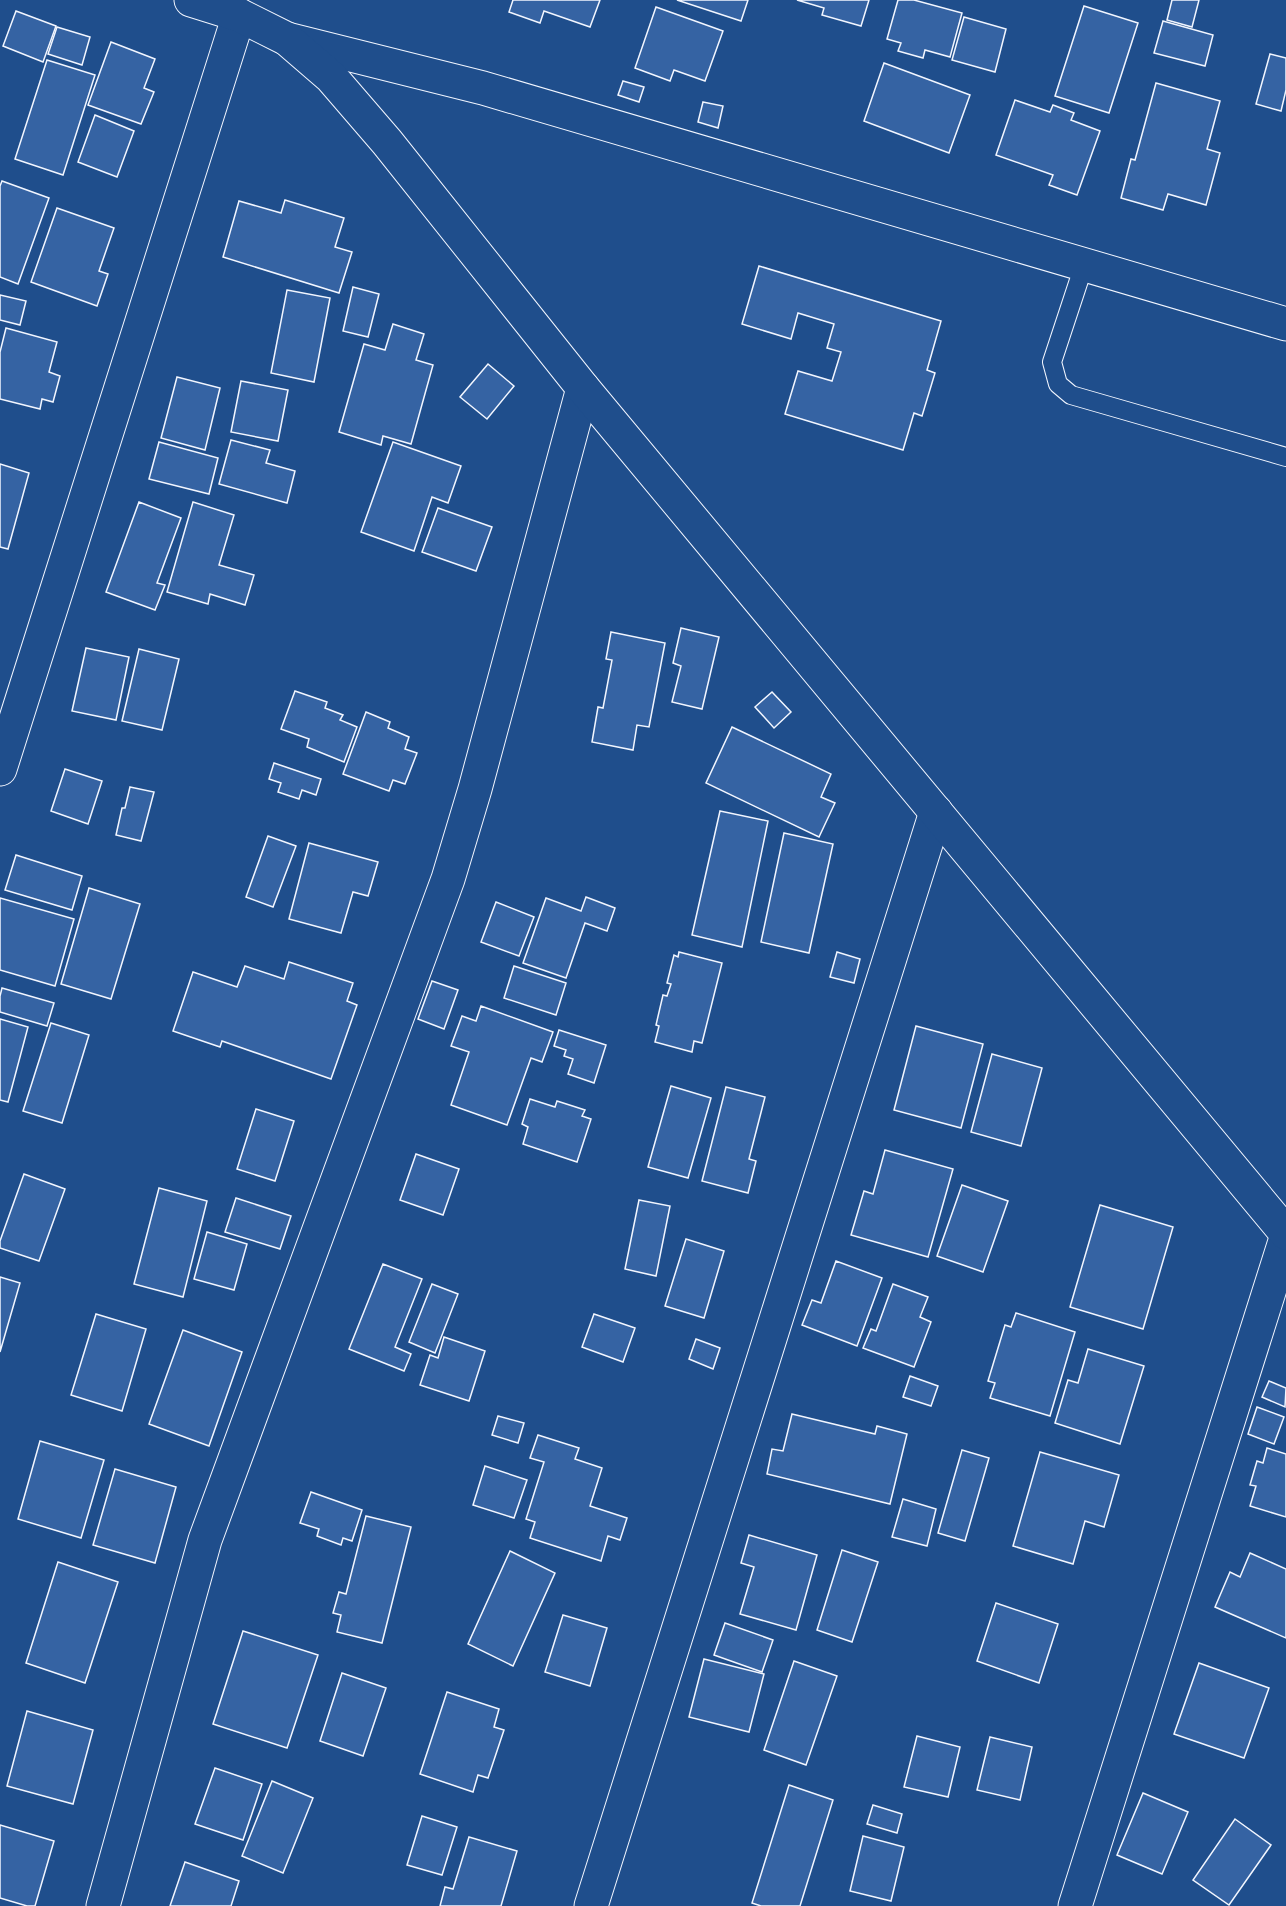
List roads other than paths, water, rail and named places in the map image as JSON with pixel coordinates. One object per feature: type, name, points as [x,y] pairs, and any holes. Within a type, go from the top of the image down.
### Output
[{"type":"street","points":[[191,0],[239,15],[287,39],[483,88],[1286,324]]},
{"type":"street","points":[[0,769],[239,15]]},
{"type":"street","points":[[287,39],[331,76],[387,142],[583,388],[1286,1233]]},
{"type":"street","points":[[103,1906],[205,1540],[448,879],[475,789],[583,388]]},
{"type":"street","points":[[591,1906],[936,812]]},
{"type":"street","points":[[1076,1906],[1286,1238]]},
{"type":"lane","points":[[1084,265],[1052,362],[1058,384],[1071,395],[1286,457]]}]
